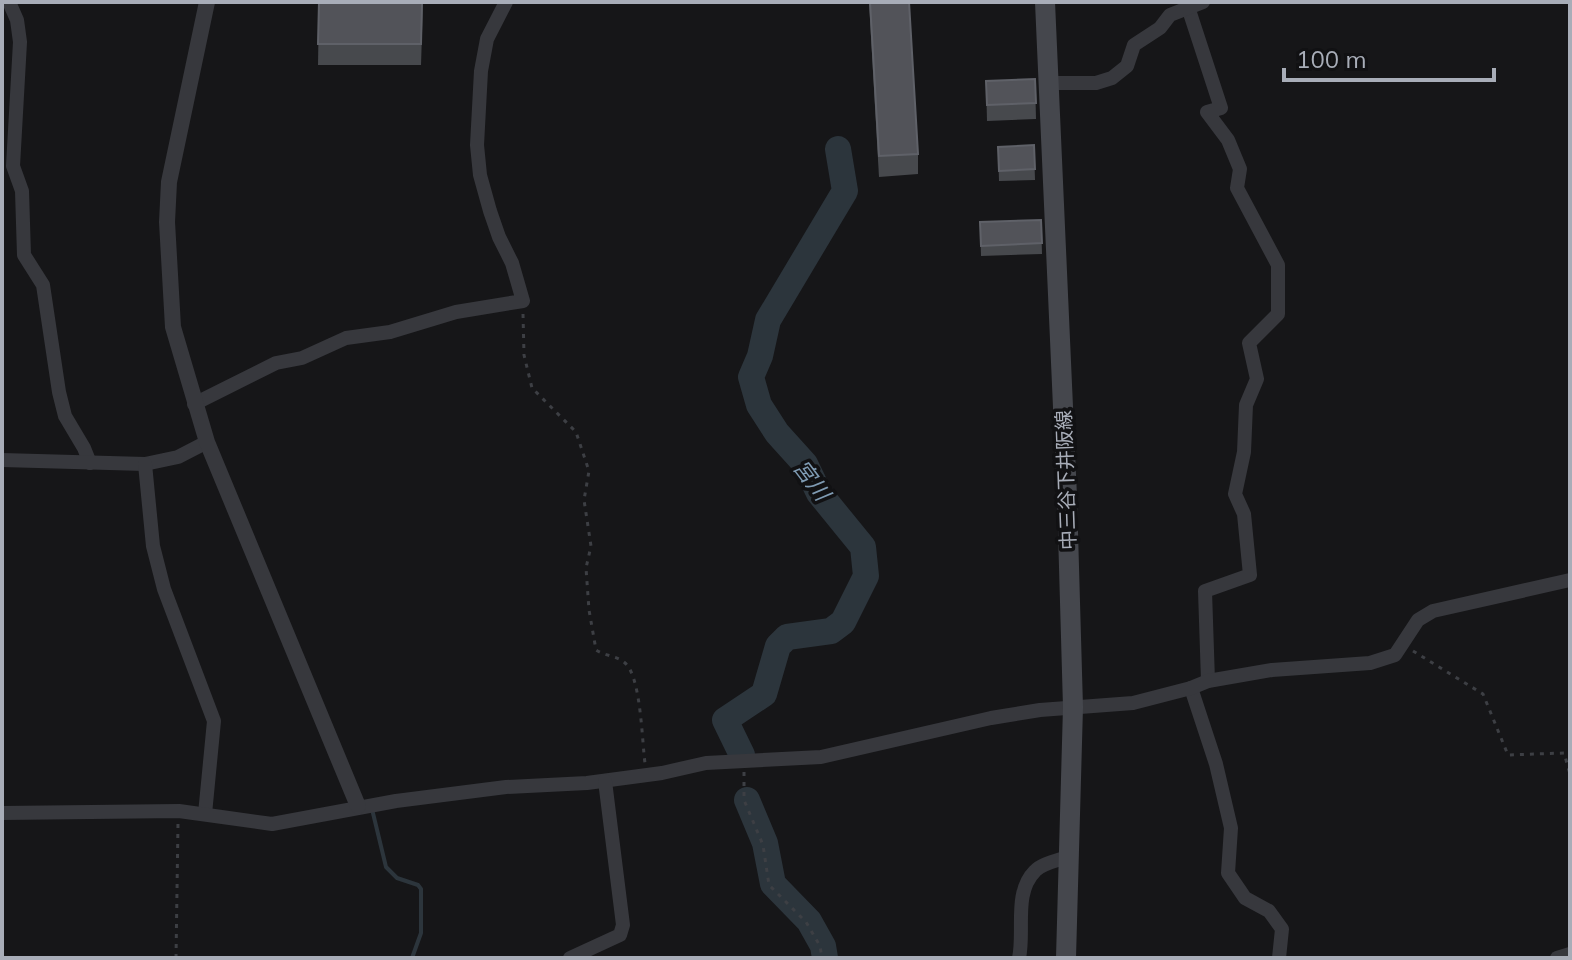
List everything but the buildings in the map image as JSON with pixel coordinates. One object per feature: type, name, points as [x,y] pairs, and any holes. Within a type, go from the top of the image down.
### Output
[{"type":"main road","name":"中三谷下井阪線","points":[[1045,2],[1073,707],[1066,958]]},
{"type":"street","points":[[9,2],[17,20],[20,42],[13,166],[22,191],[24,255],[43,285],[65,416],[90,463]]},
{"type":"street","points":[[207,2],[169,182],[167,222],[173,327],[207,442],[358,806]]},
{"type":"street","points":[[194,404],[276,363],[302,358],[346,338],[390,332],[456,312],[523,301],[512,263],[490,211],[480,175],[477,145],[481,71],[487,39],[506,2]]},
{"type":"street","points":[[1048,83],[1096,83],[1112,78],[1127,66],[1134,45],[1160,28],[1170,15],[1196,4],[1221,108],[1207,112],[1228,140],[1240,169],[1237,188],[1278,265],[1278,314],[1249,343],[1257,379],[1246,405],[1244,452],[1235,494],[1244,514],[1250,575],[1205,591],[1208,681]]},
{"type":"street","points":[[2,460],[145,464],[178,457],[207,442]]},
{"type":"street","points":[[145,464],[153,546],[160,574],[214,721],[205,814]]},
{"type":"street","points":[[2,813],[179,811],[272,824],[358,806],[506,787],[605,781],[706,763],[821,757],[991,718],[1133,703],[1208,681],[1272,670],[1370,663],[1395,655],[1418,620],[1433,611],[1570,580]]},
{"type":"street","points":[[1191,688],[1216,764],[1231,828],[1228,873],[1245,898],[1269,911],[1282,929],[1279,958]]},
{"type":"street","points":[[570,958],[620,935],[623,925],[605,781]]},
{"type":"street","points":[[1019,958],[1022,895],[1028,881],[1036,869],[1070,856]]},
{"type":"street","points":[[1557,958],[1570,954]]},
{"type":"path","points":[[523,301],[524,355],[532,388],[576,432],[589,471],[584,500],[591,546],[586,568],[593,637],[596,650],[624,661],[634,674],[646,775]]},
{"type":"path","points":[[1403,645],[1483,694],[1508,755],[1564,753],[1570,774]]},
{"type":"path","points":[[743,760],[744,800],[763,845],[769,885],[806,922],[820,946],[822,958]]},
{"type":"path","points":[[176,958],[179,811]]},
{"type":"waterway","name":"宮川","points":[[742,755],[725,720],[764,694],[778,646],[787,637],[831,631],[843,622],[866,576],[863,547],[819,493],[805,464],[777,433],[759,405],[751,377],[760,356],[768,320],[845,191],[838,149]]},
{"type":"waterway","name":"宮川","points":[[747,800],[765,843],[773,884],[809,921],[823,946],[825,958]]},
{"type":"waterway","points":[[372,809],[386,867],[397,878],[421,889],[421,933],[412,958]]}]
